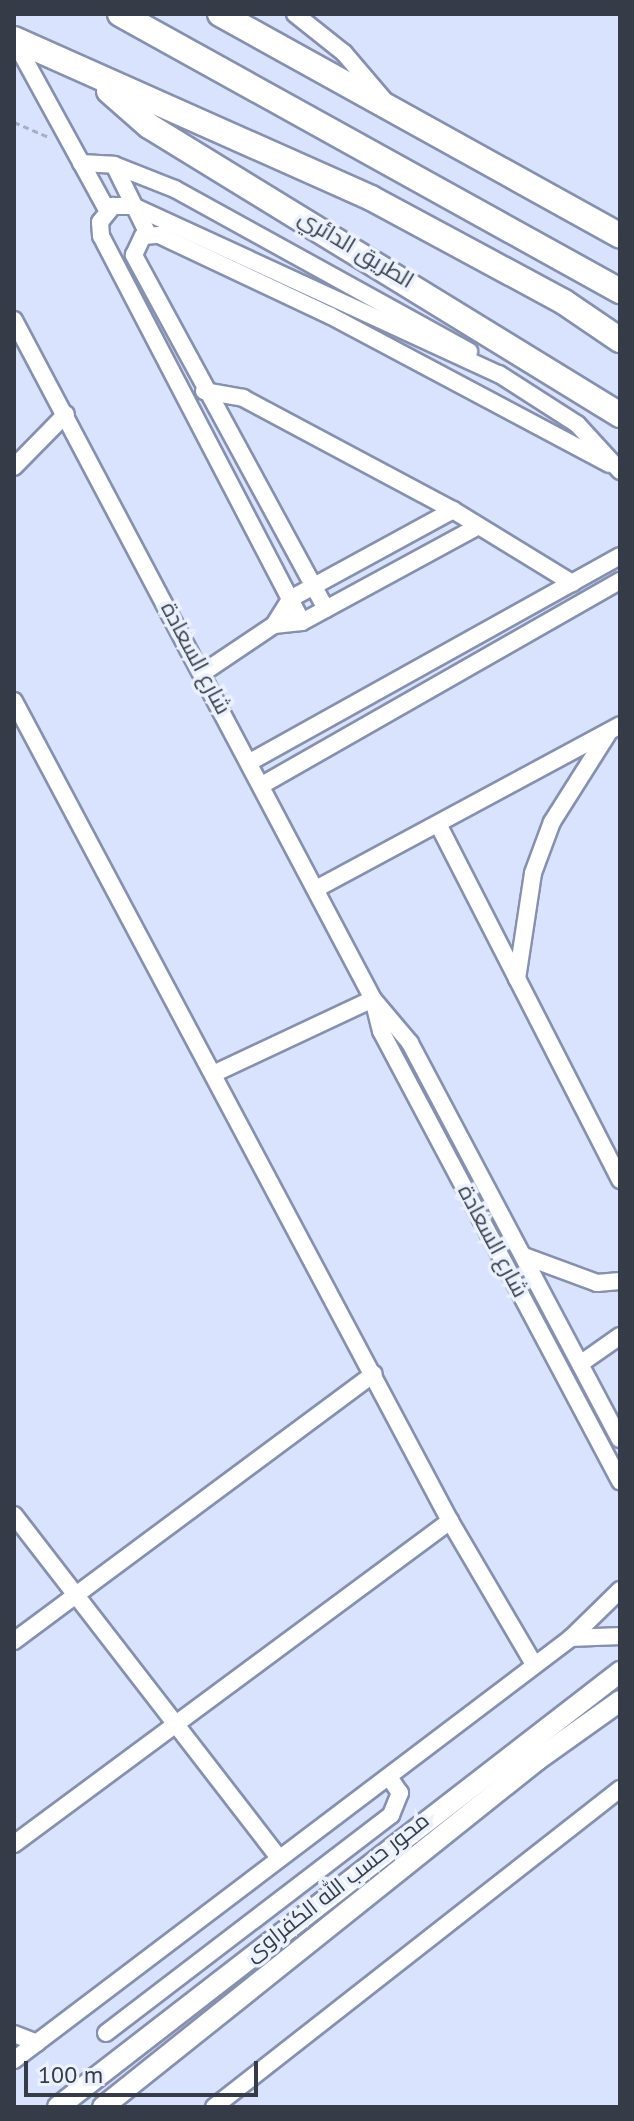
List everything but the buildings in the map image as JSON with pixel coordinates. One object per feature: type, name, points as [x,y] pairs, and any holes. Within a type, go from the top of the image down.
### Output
[{"type":"highway","points":[[120,14],[620,291]]},
{"type":"highway","points":[[220,14],[395,116],[620,236]]},
{"type":"highway","name":"الطريق الدائري","points":[[14,40],[371,198],[564,302],[620,340]]},
{"type":"highway","name":"الطريق الدائري","points":[[96,78],[149,126],[620,415]]},
{"type":"main road","name":"محور حسب الله الكفراوى","points":[[51,2107],[65,2101],[524,1741],[620,1672]]},
{"type":"main road","name":"محور حسب الله الكفراوى","points":[[103,2107],[537,1760],[620,1701]]},
{"type":"street","points":[[295,14],[363,72],[395,116]]},
{"type":"street","points":[[14,40],[107,210],[101,236],[302,622]]},
{"type":"street","points":[[77,155],[114,165],[345,277],[577,424],[617,469]]},
{"type":"street","points":[[114,165],[148,234],[331,316],[617,469]]},
{"type":"street","points":[[107,210],[133,206],[499,374]]},
{"type":"street","points":[[148,234],[139,240],[134,255],[326,609]]},
{"type":"street","points":[[331,316],[338,298]]},
{"type":"street","name":"شارع السعادة","points":[[14,320],[204,672],[373,999],[410,1043],[620,1439]]},
{"type":"street","points":[[186,400],[208,389],[243,398],[453,510],[572,583]]},
{"type":"street","points":[[14,467],[66,414]]},
{"type":"street","points":[[204,672],[274,625],[290,599],[453,510]]},
{"type":"street","points":[[274,625],[302,622],[479,526]]},
{"type":"street","points":[[250,762],[620,556]]},
{"type":"street","points":[[262,785],[620,581]]},
{"type":"street","points":[[14,702],[215,1073],[450,1521],[534,1664]]},
{"type":"street","points":[[316,889],[615,728]]},
{"type":"street","points":[[517,980],[533,873],[558,810],[615,728]]},
{"type":"street","points":[[438,824],[620,1180]]},
{"type":"street","points":[[215,1073],[373,999]]},
{"type":"street","name":"شارع السعادة","points":[[373,999],[381,1031],[620,1481]]},
{"type":"street","points":[[524,1256],[597,1283],[620,1281]]},
{"type":"street","points":[[580,1364],[620,1336]]},
{"type":"street","points":[[14,1641],[374,1374]]},
{"type":"street","points":[[14,1515],[279,1858]]},
{"type":"street","points":[[14,1844],[450,1521]]},
{"type":"street","points":[[14,2060],[571,1638],[620,1590]]},
{"type":"street","points":[[571,1638],[620,1636]]},
{"type":"street","points":[[106,2033],[391,1815],[400,1793],[389,1777]]},
{"type":"street","points":[[214,2107],[620,1789]]},
{"type":"street","points":[[14,2034],[37,2043]]},
{"type":"path","points":[[14,122],[77,155]]}]
